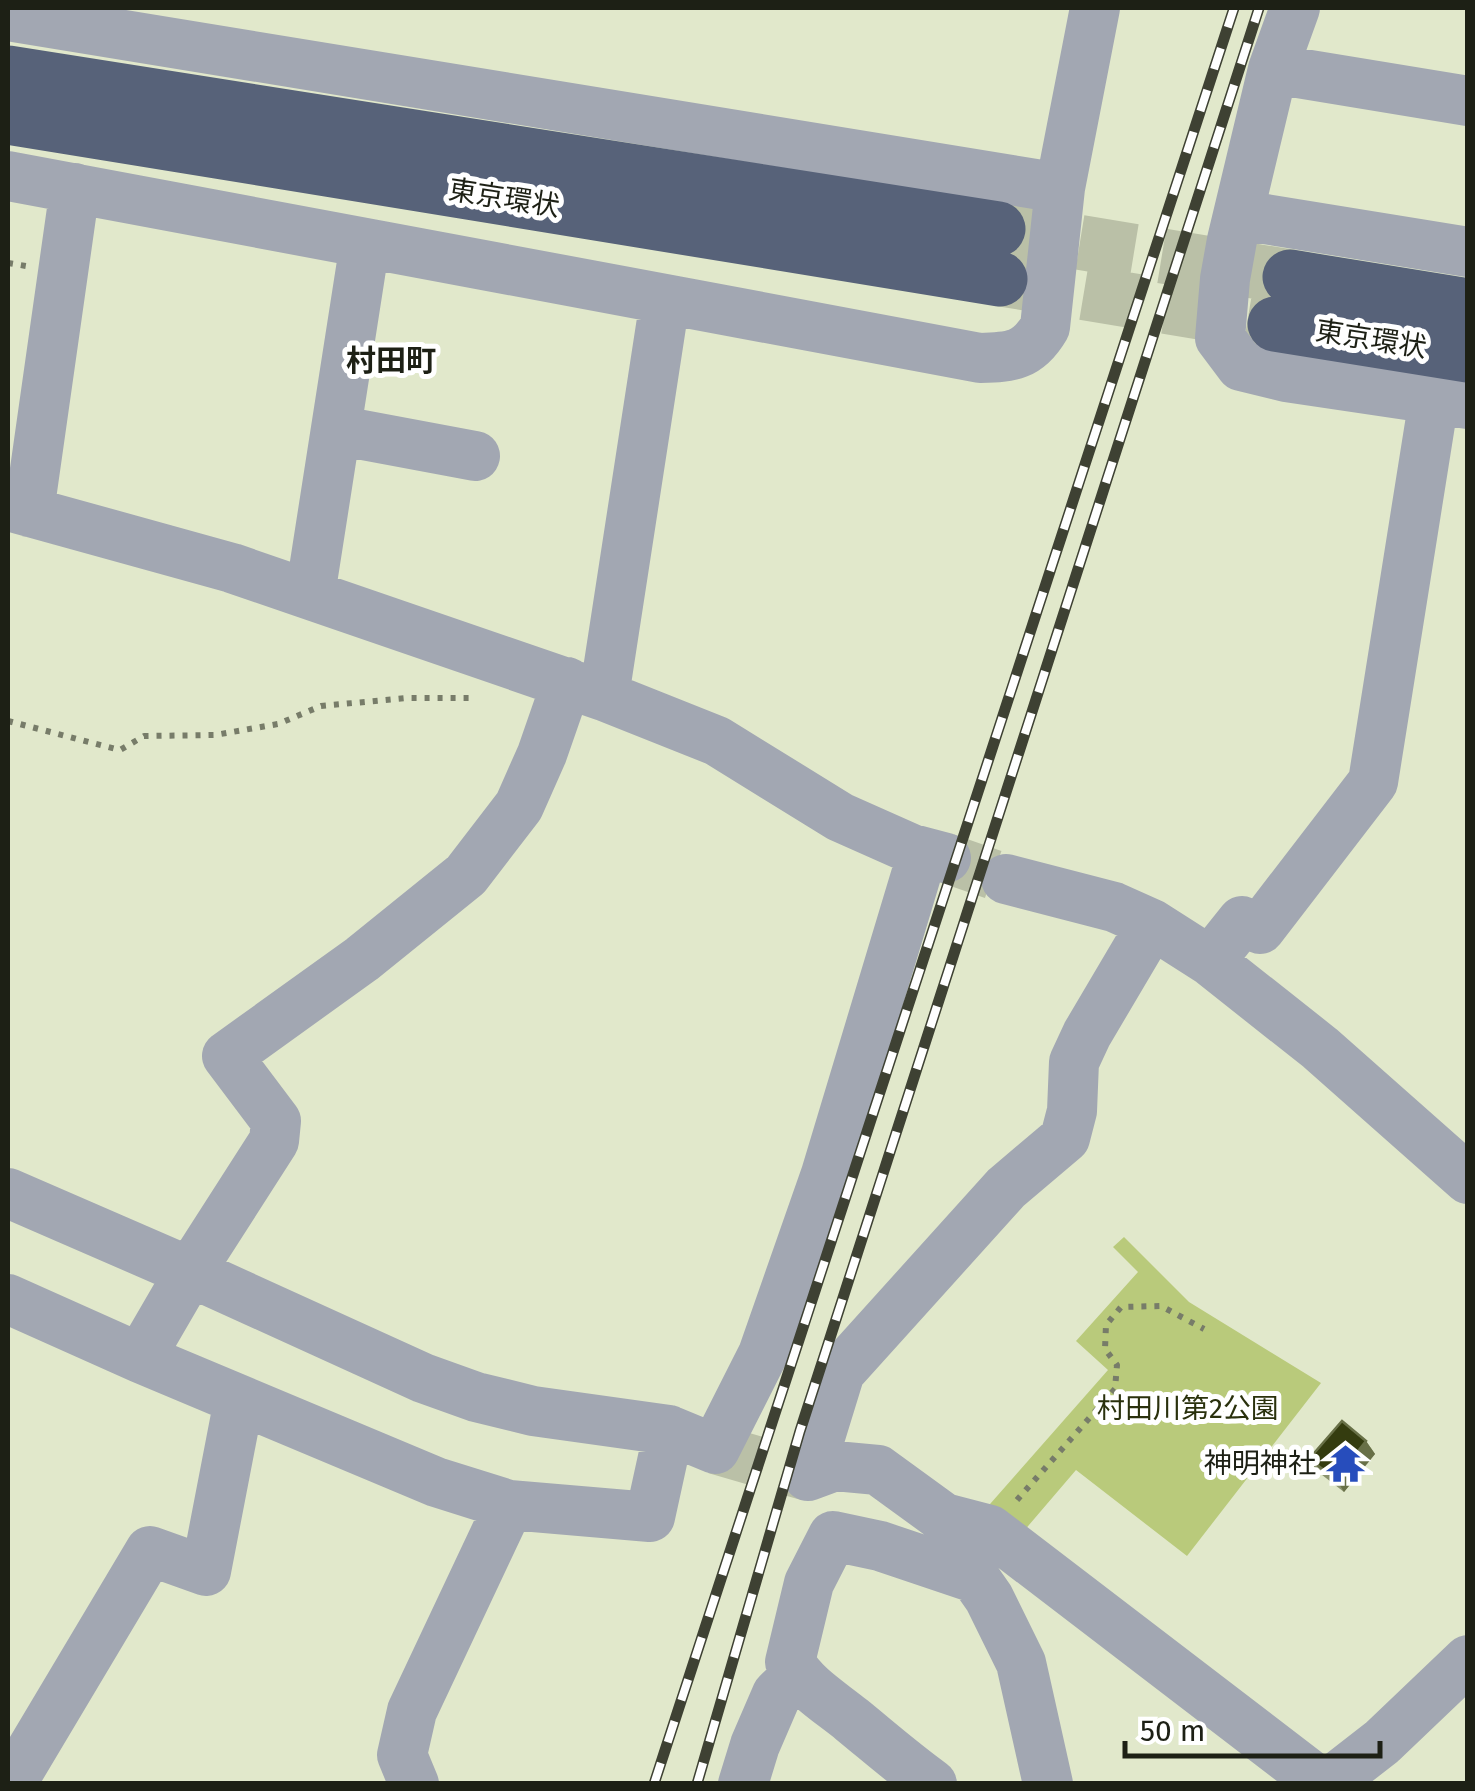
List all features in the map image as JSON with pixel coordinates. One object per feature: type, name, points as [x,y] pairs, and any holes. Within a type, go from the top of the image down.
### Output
[{"type":"highway","name":"東京環状","points":[[8,73],[999,254],[8,118]]},
{"type":"highway","name":"東京環状","points":[[1468,306],[1283,300],[1468,355]]},
{"type":"street","points":[[8,176],[980,358],[1012,357],[1035,344],[1045,327],[1060,188],[1095,8]]},
{"type":"street","points":[[1210,961],[1242,921],[1260,928],[1372,782],[1451,401],[1286,377],[1241,366],[1220,338],[1225,279],[1273,69],[1295,8]]},
{"type":"street","points":[[8,16],[104,19],[1060,188]]},
{"type":"street","points":[[1273,69],[1468,101]]},
{"type":"street","points":[[8,1193],[423,1378],[533,1411],[668,1430],[715,1449],[763,1354],[934,855],[840,817],[717,742],[585,689],[232,568],[18,509],[75,188]]},
{"type":"street","points":[[1240,215],[1468,252]]},
{"type":"street","points":[[310,595],[366,243]]},
{"type":"street","points":[[140,1358],[274,1141],[276,1121],[227,1056],[362,959],[466,875],[519,806],[542,754],[585,689],[665,300]]},
{"type":"street","points":[[336,430],[475,456]]},
{"type":"street","points":[[1006,879],[1114,907],[1152,924],[1210,961],[1320,1048],[1468,1179]]},
{"type":"street","points":[[1152,924],[1074,1062],[1072,1110],[1065,1138],[1006,1188],[840,1372],[808,1476],[834,1466],[878,1470],[967,1524],[1325,1784],[1382,1742],[1468,1660]]},
{"type":"street","points":[[8,1299],[436,1482],[509,1505],[650,1517],[668,1430]]},
{"type":"street","points":[[12,1784],[150,1551],[206,1571],[240,1400]]},
{"type":"street","points":[[402,1778],[402,1755],[412,1711],[509,1505]]},
{"type":"street","points":[[967,1524],[976,1578],[1021,1663],[1048,1784]]},
{"type":"street","points":[[932,1784],[798,1676],[790,1662],[808,1583],[833,1536],[880,1546],[976,1578]]},
{"type":"street","points":[[743,1784],[776,1694],[798,1676]]},
{"type":"path","points":[[8,720],[120,750],[144,736],[215,735],[278,724],[321,706],[407,698],[483,698]]},
{"type":"path","points":[[967,1524],[1116,1388],[1117,1365],[1105,1349],[1106,1325],[1122,1308],[1161,1306],[1204,1329]]},
{"type":"green space","name":"村田川第2公園","points":[[1124,1237],[1189,1302],[1321,1383],[1187,1556],[1076,1470],[1017,1539],[983,1512],[1108,1370],[1076,1341],[1138,1272],[1113,1247]]},
{"type":"building","points":[[1342,1421],[1366,1441],[1336,1479],[1309,1459]]},
{"type":"tunnel","points":[[998,229],[1290,277]]},
{"type":"tunnel","points":[[1002,279],[1272,324]]},
{"type":"tunnel","points":[[946,858],[1006,879]]},
{"type":"tunnel","points":[[715,1449],[808,1476]]},
{"type":"railway","points":[[654,1784],[1234,8]]},
{"type":"railway","points":[[697,1784],[800,1431],[1259,8]]},
{"type":"place","name":"神明神社","points":[[1346,1463]]},
{"type":"district","name":"村田町","points":[[391,361]]}]
